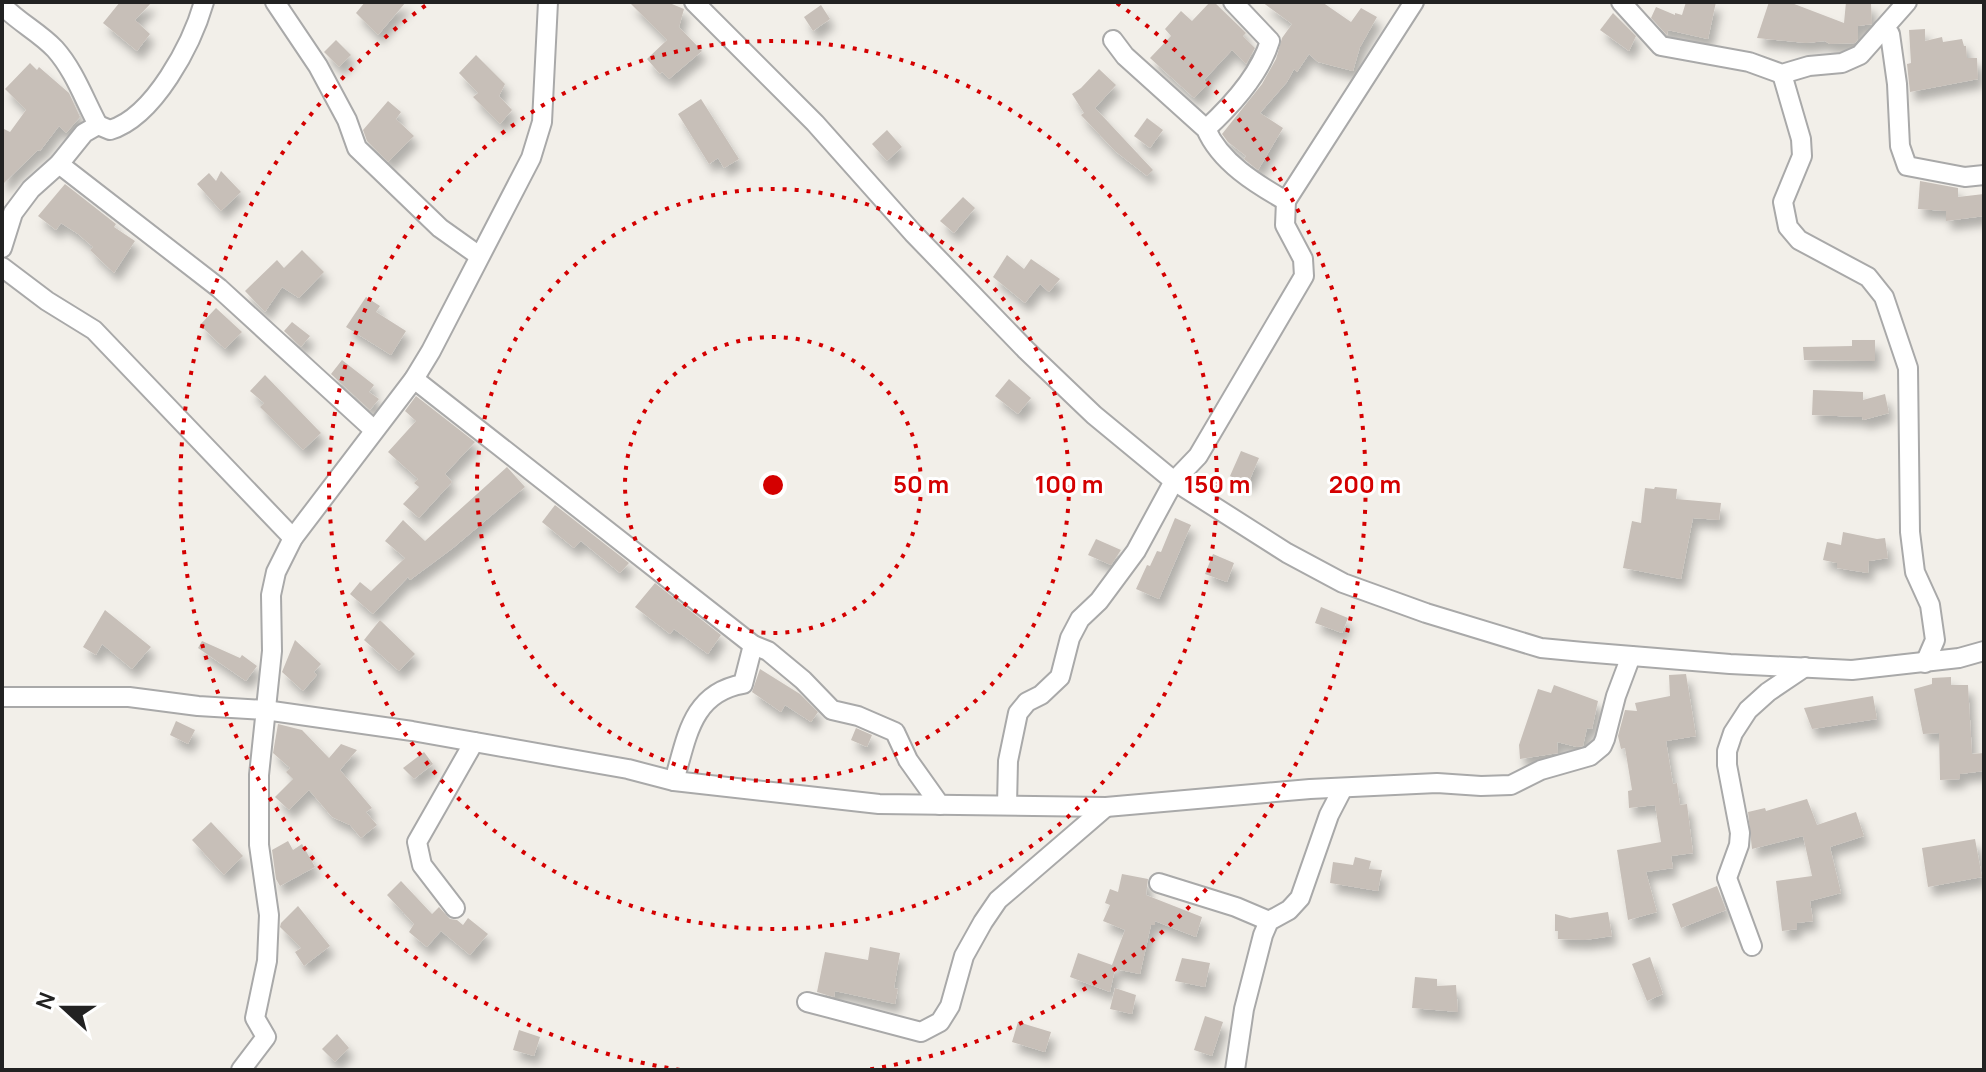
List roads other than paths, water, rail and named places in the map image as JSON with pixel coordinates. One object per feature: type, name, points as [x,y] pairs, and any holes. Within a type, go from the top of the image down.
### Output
[{"type":"street","points":[[2,5],[13,18],[32,29],[57,51],[98,125],[110,130],[124,126],[166,81],[186,52],[204,2]]},
{"type":"street","points":[[275,2],[318,66],[347,120],[357,148],[440,228],[478,255]]},
{"type":"street","points":[[241,1070],[266,1037],[255,1018],[267,961],[269,915],[259,845],[259,775],[272,651],[271,595],[276,572],[293,538],[414,379],[531,158],[542,122],[548,2]]},
{"type":"street","points":[[694,2],[815,123],[913,233],[1026,350],[1094,415],[1174,481],[1287,553],[1343,583],[1426,613],[1541,648],[1730,664],[1852,670],[1925,663],[1984,651]]},
{"type":"street","points":[[1206,129],[1225,111],[1265,57],[1270,41],[1233,2]]},
{"type":"street","points":[[1007,805],[1008,761],[1018,713],[1027,702],[1041,695],[1060,677],[1070,638],[1080,619],[1099,601],[1136,551],[1174,481],[1198,456],[1304,276],[1303,259],[1285,225],[1286,201],[1414,2]]},
{"type":"street","points":[[1621,2],[1661,46],[1749,62],[1782,74],[1809,66],[1842,63],[1860,55],[1907,2]]},
{"type":"street","points":[[1883,29],[1890,34],[1897,84],[1900,146],[1907,166],[1965,177],[1984,175]]},
{"type":"street","points":[[1113,40],[1125,56],[1206,129],[1212,142],[1250,180],[1286,201]]},
{"type":"street","points":[[1782,74],[1801,139],[1802,156],[1783,202],[1788,227],[1799,240],[1868,277],[1884,297],[1908,368],[1910,532],[1915,572],[1930,605],[1935,640],[1925,663]]},
{"type":"street","points":[[2,248],[13,213],[31,189],[59,164],[84,133],[98,125]]},
{"type":"street","points":[[59,164],[219,288],[374,430]]},
{"type":"street","points":[[2,267],[47,301],[94,330],[293,538]]},
{"type":"street","points":[[414,379],[753,645],[768,651],[803,680],[832,710],[858,716],[895,732],[908,760],[940,805]]},
{"type":"street","points":[[674,781],[690,725],[708,698],[725,687],[743,684],[753,645]]},
{"type":"street","points":[[2,697],[129,697],[265,710],[474,742],[628,769],[674,781],[879,804],[1106,807],[1343,788],[1437,783],[1511,785],[1541,770],[1590,756],[1602,746],[1631,656]]},
{"type":"street","points":[[1752,946],[1727,878],[1737,857],[1740,833],[1727,751],[1733,733],[1748,710],[1805,667]]},
{"type":"street","points":[[455,908],[422,865],[417,842],[474,742]]},
{"type":"street","points":[[1235,1070],[1244,1009],[1269,921],[1289,910],[1300,898],[1329,815],[1343,788]]},
{"type":"street","points":[[807,1002],[921,1032],[940,1022],[950,1006],[964,956],[998,900],[1106,807]]},
{"type":"street","points":[[1159,883],[1236,907],[1269,921]]}]
